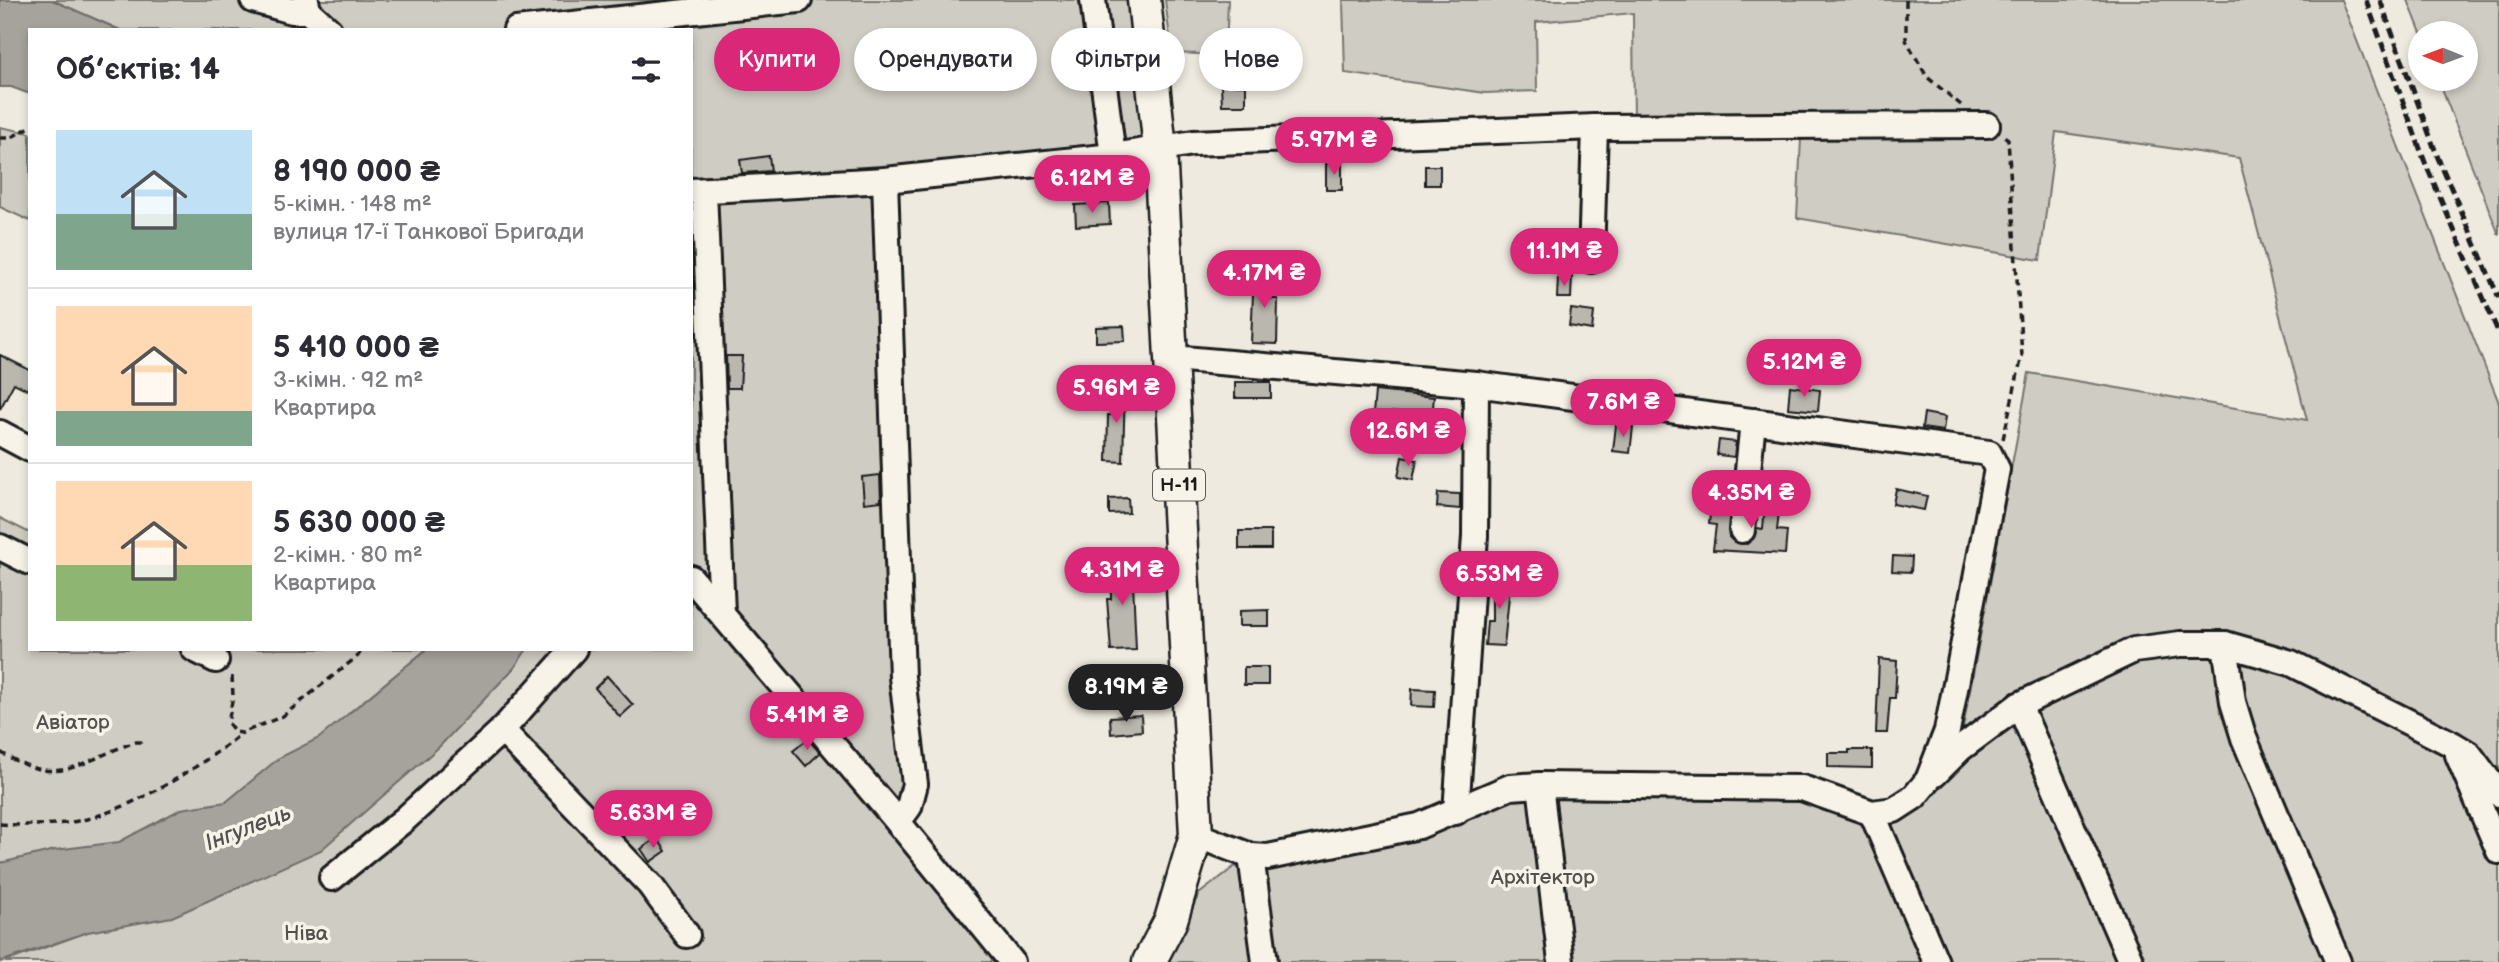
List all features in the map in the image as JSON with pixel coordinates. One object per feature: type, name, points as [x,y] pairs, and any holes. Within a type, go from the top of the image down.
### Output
[{"type":"main road","name":"Н-11","points":[[1144,0],[1160,149],[1196,835],[1171,920],[1149,962]]},
{"type":"street","points":[[253,0],[292,11],[307,5],[327,28]]},
{"type":"street","points":[[535,28],[799,0]]},
{"type":"street","points":[[1093,0],[1113,156]]},
{"type":"street","points":[[722,613],[697,191],[886,180],[1113,156],[1193,143],[1595,127],[1987,125]]},
{"type":"street","points":[[1591,260],[1595,127]]},
{"type":"street","points":[[886,180],[902,677],[915,784],[909,807],[898,822]]},
{"type":"street","points":[[1172,358],[1475,384],[1989,453],[1997,468],[1947,731],[1928,780]]},
{"type":"street","points":[[1456,812],[1475,536],[1475,384]]},
{"type":"street","points":[[1742,530],[1753,421]]},
{"type":"street","points":[[0,433],[28,448]]},
{"type":"street","points":[[0,547],[28,561]]},
{"type":"street","points":[[693,580],[898,822],[1012,962]]},
{"type":"street","points":[[1196,835],[1251,856],[1268,857],[1419,826],[1510,787],[1540,785],[1802,788],[1872,813],[1895,810],[1914,797],[1960,749],[2019,705],[2134,650],[2180,644],[2225,644],[2291,663],[2469,754],[2499,794]]},
{"type":"street","points":[[2225,644],[2233,702],[2244,738],[2337,962]]},
{"type":"street","points":[[332,878],[405,819],[502,730],[572,651]]},
{"type":"street","points":[[2019,705],[2131,962]]},
{"type":"street","points":[[502,730],[650,885],[687,935]]},
{"type":"street","points":[[2454,745],[2499,851]]},
{"type":"street","points":[[1540,785],[1561,962]]},
{"type":"street","points":[[1872,813],[1936,962]]},
{"type":"street","points":[[1251,856],[1265,962]]},
{"type":"path","points":[[1906,0],[1906,40],[1927,77],[2008,139],[2022,356],[1997,468]]},
{"type":"path","points":[[0,138],[10,138],[28,128]]},
{"type":"path","points":[[0,824],[28,825],[96,816],[205,762],[242,733],[284,716],[360,651]]},
{"type":"path","points":[[205,654],[225,665],[232,676],[233,696],[228,723],[235,732],[242,733]]},
{"type":"path","points":[[0,752],[26,768],[58,772],[135,742],[145,742]]},
{"type":"green space","name":"Ніва","points":[[52,0],[1134,0],[1137,28],[1051,28],[1051,91],[1142,91],[1147,145],[886,180],[915,784],[898,822],[1012,962],[5,962],[82,934],[509,651],[693,651],[693,28],[115,28]]},
{"type":"green space","points":[[1165,0],[1228,0],[1227,28],[1199,28],[1199,54],[1185,53],[1185,28],[1169,28]]},
{"type":"green space","name":"Архітектор","points":[[1343,0],[2341,0],[2499,403],[2499,962],[1167,962],[1199,894],[1234,867],[1271,863],[1508,794],[1804,795],[1897,816],[1961,739],[2029,373],[2307,420],[2239,158],[2056,132],[2040,260],[1797,218],[1802,119],[1634,123],[1633,13],[1536,22],[1537,91],[1485,93],[1345,73]]},
{"type":"green space","points":[[2408,0],[2499,0],[2499,235],[2443,91],[2478,91],[2478,21],[2416,21]]},
{"type":"green space","points":[[0,127],[28,133],[28,220],[0,207]]},
{"type":"green space","name":"Авіатор","points":[[0,518],[28,532],[28,651],[425,651],[350,712],[348,722],[235,804],[111,846],[0,863]]},
{"type":"water","points":[[0,0],[52,0],[115,28],[28,28],[28,93],[11,87],[0,87]]},
{"type":"water","name":"Інгулець","points":[[425,651],[526,651],[514,668],[439,747],[321,850],[172,917],[88,932],[0,962],[0,863],[55,850],[119,842],[181,809],[226,802],[279,758],[319,738]]},
{"type":"building","points":[[1221,91],[1246,91],[1246,105],[1222,105]]},
{"type":"building","points":[[769,156],[771,171],[742,173],[740,160]]},
{"type":"building","points":[[1326,164],[1342,164],[1342,190],[1326,190]]},
{"type":"building","points":[[1425,166],[1440,166],[1440,185],[1425,185]]},
{"type":"building","points":[[1109,203],[1110,224],[1076,226],[1075,205]]},
{"type":"building","points":[[1254,269],[1270,270],[1269,299],[1278,299],[1277,344],[1251,343]]},
{"type":"building","points":[[1558,277],[1572,277],[1571,298],[1557,298]]},
{"type":"building","points":[[1571,309],[1594,312],[1592,330],[1569,326]]},
{"type":"building","points":[[1124,326],[1125,341],[1096,342],[1096,327]]},
{"type":"building","points":[[0,355],[28,369],[28,390],[14,383],[0,409]]},
{"type":"building","points":[[726,356],[742,356],[740,388],[727,388]]},
{"type":"building","points":[[1235,382],[1271,382],[1271,398],[1235,398]]},
{"type":"building","points":[[1125,385],[1123,462],[1107,461],[1108,415],[1112,415],[1109,387]]},
{"type":"building","points":[[1790,386],[1820,390],[1818,411],[1788,408]]},
{"type":"building","points":[[1375,391],[1434,397],[1432,417],[1392,412],[1391,416],[1373,414]]},
{"type":"building","points":[[1924,413],[1945,417],[1943,431],[1922,428]]},
{"type":"building","points":[[1616,425],[1633,427],[1630,453],[1613,451]]},
{"type":"building","points":[[1719,440],[1736,442],[1734,457],[1717,455]]},
{"type":"building","points":[[1402,457],[1417,460],[1413,480],[1398,477]]},
{"type":"building","points":[[880,475],[881,501],[864,503],[862,477]]},
{"type":"building","points":[[1896,489],[1927,496],[1924,510],[1893,504]]},
{"type":"building","points":[[1438,493],[1460,494],[1460,509],[1437,507]]},
{"type":"building","points":[[1766,493],[1781,494],[1777,530],[1787,531],[1785,554],[1713,550],[1716,525],[1709,524],[1711,504],[1729,506],[1729,537],[1734,542],[1747,544],[1754,538],[1757,528],[1763,529]]},
{"type":"building","points":[[1128,498],[1129,513],[1109,514],[1109,499]]},
{"type":"building","points":[[1239,531],[1271,531],[1271,549],[1239,549]]},
{"type":"building","points":[[1893,556],[1912,557],[1911,572],[1892,571]]},
{"type":"building","points":[[1111,559],[1132,559],[1136,650],[1111,651],[1107,599],[1111,599]]},
{"type":"building","points":[[1492,576],[1511,576],[1504,646],[1485,645],[1487,621],[1492,621]]},
{"type":"building","points":[[1269,610],[1269,626],[1239,626],[1239,611]]},
{"type":"building","points":[[1879,659],[1897,661],[1895,698],[1890,698],[1887,733],[1876,733]]},
{"type":"building","points":[[1244,667],[1268,667],[1268,685],[1244,685]]},
{"type":"building","points":[[607,676],[633,705],[620,717],[595,688]]},
{"type":"building","points":[[1412,689],[1435,690],[1434,707],[1411,706]]},
{"type":"building","points":[[1141,715],[1142,731],[1111,734],[1110,717]]},
{"type":"building","points":[[808,739],[820,753],[806,766],[793,751]]},
{"type":"building","points":[[1849,750],[1872,750],[1872,768],[1828,767],[1828,753],[1849,753]]},
{"type":"building","points":[[657,838],[666,851],[650,862],[641,849]]},
{"type":"railway","points":[[2366,0],[2426,165],[2499,334]]},
{"type":"railway","points":[[2380,0],[2438,158],[2499,298]]}]
